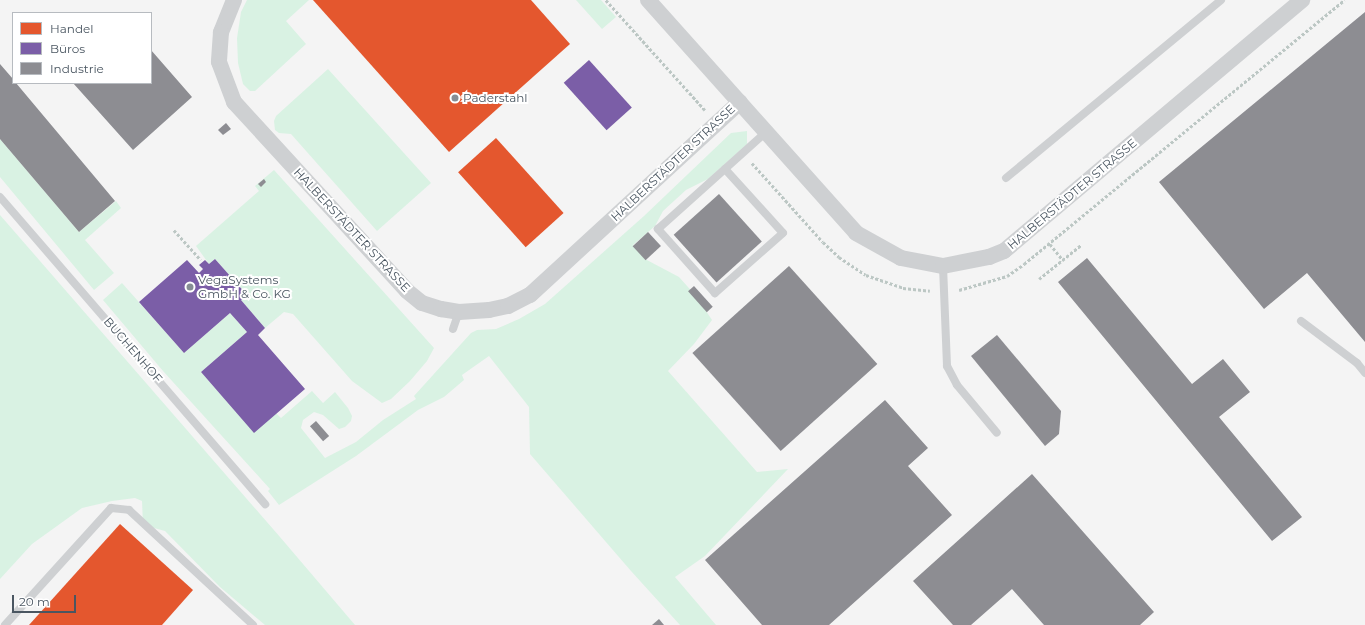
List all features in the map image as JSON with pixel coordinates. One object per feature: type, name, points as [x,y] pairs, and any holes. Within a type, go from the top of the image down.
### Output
[{"type":"street","name":"HALBERSTÄDTER STRASSE","points":[[234,0],[221,32],[219,62],[234,102],[407,291],[422,302],[441,309],[459,312],[489,310],[508,306],[530,295],[740,102]]},
{"type":"street","name":"HALBERSTÄDTER STRASSE","points":[[648,0],[856,233],[901,258],[943,266],[989,257],[1004,251],[1302,0]]},
{"type":"lane","points":[[1006,178],[1221,0]]},
{"type":"lane","points":[[725,169],[782,233],[715,293],[658,229],[766,132]]},
{"type":"lane","name":"BUCHENHOF","points":[[0,197],[265,504]]},
{"type":"lane","points":[[943,266],[948,366],[957,385],[997,433]]},
{"type":"lane","points":[[453,329],[459,312]]},
{"type":"lane","points":[[1301,321],[1357,363],[1365,373]]},
{"type":"lane","points":[[5,625],[111,508],[129,510],[253,625]]},
{"type":"path","points":[[1007,276],[1050,244],[1344,0]]},
{"type":"path","points":[[174,230],[201,260]]},
{"type":"path","points":[[1050,244],[1063,260]]},
{"type":"path","points":[[1039,279],[1081,245]]},
{"type":"green space","points":[[247,0],[309,0],[286,21],[306,44],[255,91],[250,91],[243,84],[238,63],[237,38],[241,12]]},
{"type":"green space","points":[[576,0],[601,0],[616,17],[602,29]]},
{"type":"green space","points":[[328,69],[431,183],[377,231],[291,134],[279,133],[275,130],[274,121],[276,116]]},
{"type":"green space","points":[[747,131],[747,144],[708,179],[686,190],[663,211],[655,226],[633,245],[645,259],[679,277],[696,296],[712,320],[694,344],[668,371],[757,472],[788,469],[705,556],[675,577],[716,625],[680,625],[631,571],[530,454],[529,407],[489,356],[462,375],[464,380],[444,397],[418,410],[356,456],[279,505],[268,491],[270,489],[163,371],[103,300],[122,283],[184,353],[230,313],[247,332],[201,372],[254,432],[276,413],[281,418],[312,391],[323,403],[335,392],[348,408],[352,416],[351,421],[345,427],[339,429],[323,415],[314,412],[303,420],[301,428],[325,458],[356,442],[383,420],[416,399],[414,396],[471,333],[477,330],[496,329],[519,319],[545,304],[644,216],[731,133]]},
{"type":"green space","points":[[0,139],[79,232],[116,201],[121,208],[85,240],[114,273],[94,290],[0,177]]},
{"type":"green space","points":[[274,170],[434,348],[427,361],[410,381],[391,399],[382,403],[352,381],[293,314],[284,312],[265,328],[241,300],[247,295],[215,259],[209,264],[196,246],[259,191],[255,186]]},
{"type":"green space","points":[[0,215],[355,625],[265,625],[220,587],[165,531],[143,525],[142,501],[135,498],[112,501],[82,508],[32,544],[0,579]]},
{"type":"building: Handel","name":"Paderstahl","points":[[313,0],[531,0],[570,44],[449,152]]},
{"type":"building: Handel","points":[[496,138],[564,213],[526,247],[458,172]]},
{"type":"building: Handel","points":[[120,524],[193,590],[162,625],[29,625]]},
{"type":"building: Büros","points":[[589,60],[632,108],[607,130],[564,83]]},
{"type":"building: Büros","points":[[215,259],[247,295],[241,300],[265,328],[258,335],[305,389],[254,433],[201,372],[247,332],[230,313],[184,353],[139,302],[187,260],[199,273],[203,269],[199,265],[205,260],[209,264]]},
{"type":"building: Industrie","points":[[1365,12],[1365,342],[1307,273],[1264,309],[1159,182]]},
{"type":"building: Industrie","points":[[152,51],[192,97],[133,150],[74,84],[152,84]]},
{"type":"building: Industrie","points":[[0,64],[12,78],[12,84],[17,84],[115,201],[79,232],[0,139]]},
{"type":"building: Industrie","points":[[226,123],[231,129],[223,135],[218,130]]},
{"type":"building: Industrie","points":[[264,179],[266,182],[261,187],[258,184]]},
{"type":"building: Industrie","points":[[719,194],[762,242],[716,282],[674,235]]},
{"type":"building: Industrie","points":[[648,232],[661,246],[646,260],[633,246]]},
{"type":"building: Industrie","points":[[1087,258],[1192,384],[1223,359],[1250,392],[1219,417],[1302,517],[1272,541],[1058,282]]},
{"type":"building: Industrie","points":[[789,266],[877,364],[781,451],[692,353]]},
{"type":"building: Industrie","points":[[694,286],[713,307],[707,312],[688,291]]},
{"type":"building: Industrie","points":[[997,335],[1061,411],[1059,434],[1045,446],[971,356]]},
{"type":"building: Industrie","points":[[885,400],[928,448],[908,466],[952,515],[829,625],[762,625],[705,560]]},
{"type":"building: Industrie","points":[[316,421],[329,436],[323,441],[310,426]]},
{"type":"building: Industrie","points":[[1032,474],[1154,612],[1140,625],[1044,625],[1012,589],[971,625],[953,625],[913,581]]},
{"type":"building: Industrie","points":[[659,619],[664,625],[652,625]]},
{"type":"place","name":"Paderstahl","points":[[455,98]]},
{"type":"place","name":"VegaSystems GmbH & Co. KG","points":[[190,287]]}]
